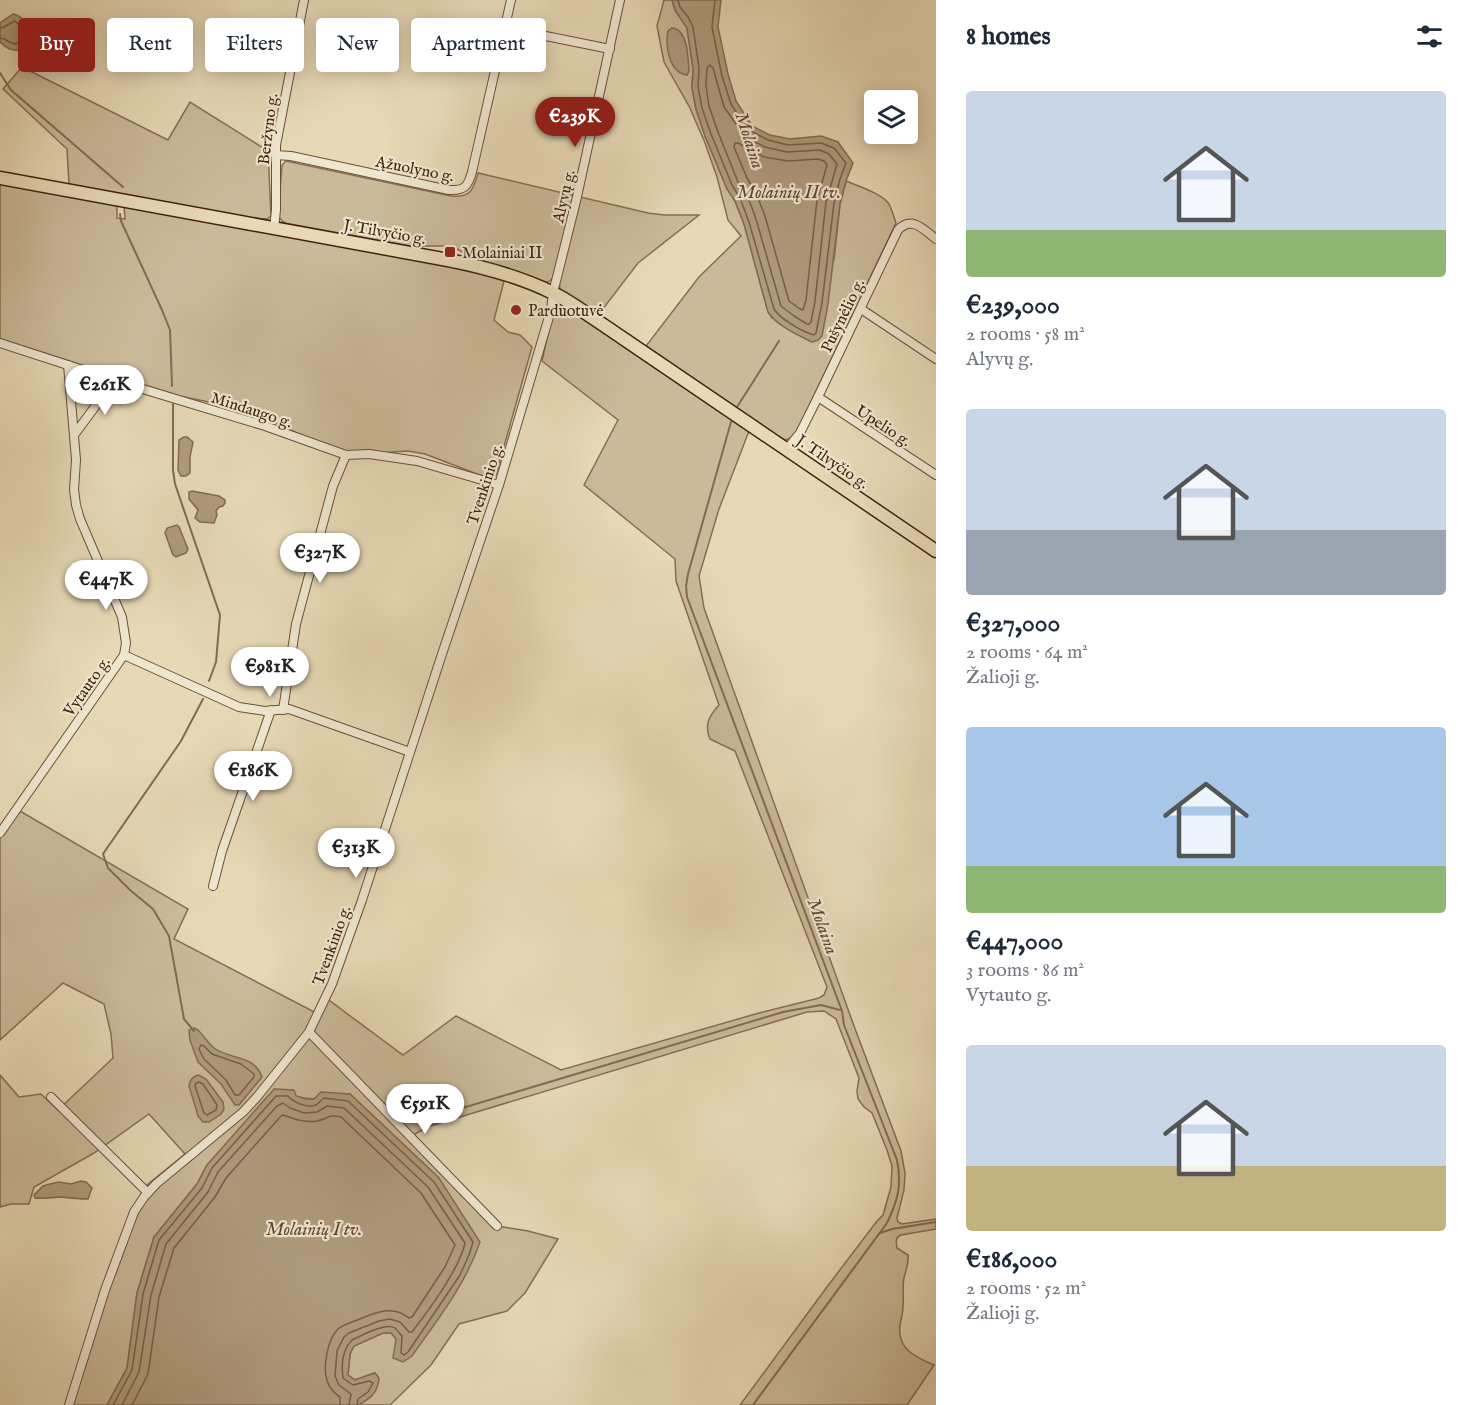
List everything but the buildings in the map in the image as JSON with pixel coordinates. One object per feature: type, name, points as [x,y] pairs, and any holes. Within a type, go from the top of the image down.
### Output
[{"type":"main road","name":"J. Tilvyčio g.","points":[[0,178],[479,266],[514,276],[553,293],[612,331],[936,551]]},
{"type":"street","name":"Beržyno g.","points":[[274,228],[275,155],[304,0]]},
{"type":"street","name":"Ąžuolyno g.","points":[[508,18],[511,0]]},
{"type":"street","name":"Alyvų g.","points":[[553,293],[577,197],[620,0]]},
{"type":"street","points":[[546,36],[610,49]]},
{"type":"street","name":"Ąžuolyno g.","points":[[275,155],[291,156],[449,190],[464,188],[472,172],[496,72]]},
{"type":"street","name":"Pušynėlio g.","points":[[786,450],[800,433],[893,238],[902,226],[909,223],[921,227],[936,239]]},
{"type":"street","name":"Tvenkinio g.","points":[[69,1405],[119,1249],[134,1212],[156,1184],[243,1112],[309,1032],[333,984],[499,485],[551,310],[553,293]]},
{"type":"street","points":[[861,309],[936,359]]},
{"type":"street","name":"Mindaugo g.","points":[[0,343],[265,426],[346,454],[369,454],[417,461],[499,485]]},
{"type":"street","name":"Vytauto g.","points":[[0,833],[124,655],[125,629],[122,617],[76,505],[74,490],[76,460],[68,365]]},
{"type":"street","points":[[74,435],[97,404],[119,382]]},
{"type":"street","name":"Upelio g.","points":[[818,397],[936,476]]},
{"type":"street","points":[[283,710],[296,624],[333,486],[346,454]]},
{"type":"street","points":[[124,655],[239,707],[289,709],[410,752]]},
{"type":"street","points":[[213,886],[222,851],[271,710]]},
{"type":"street","points":[[309,1032],[497,1226]]},
{"type":"street","points":[[51,1097],[148,1193]]},
{"type":"shaded area","points":[[664,0],[672,0],[675,10],[687,28],[696,109],[727,189],[735,201],[744,224],[768,312],[772,318],[834,260],[840,204],[846,181],[881,196],[889,204],[896,223],[797,431],[791,438],[785,440],[766,430],[646,346],[699,277],[741,236],[728,220],[705,143],[690,108],[664,62],[657,26]]},
{"type":"shaded area","points":[[18,72],[32,72],[168,140],[190,102],[268,151],[271,216],[267,219],[258,219],[69,184],[67,149],[3,89]]},
{"type":"shaded area","points":[[286,161],[451,196],[463,196],[470,192],[478,173],[648,213],[699,215],[638,263],[599,314],[560,290],[556,273],[548,282],[542,281],[474,258],[455,248],[409,246],[289,225],[278,215],[282,165]]},
{"type":"shaded area","points":[[0,183],[117,204],[117,218],[125,219],[124,205],[505,277],[494,320],[508,332],[520,335],[532,347],[496,475],[485,477],[425,454],[408,451],[346,455],[277,424],[273,417],[179,396],[0,339]]},
{"type":"shaded area","points":[[559,307],[581,315],[749,431],[719,509],[699,576],[704,608],[901,1151],[905,1173],[898,1222],[902,1224],[936,1219],[936,1229],[901,1235],[896,1242],[897,1248],[908,1255],[903,1281],[901,1340],[914,1355],[934,1365],[907,1405],[740,1405],[883,1215],[891,1187],[892,1166],[887,1150],[872,1113],[858,1099],[859,1078],[836,1019],[824,1011],[807,1012],[427,1127],[410,1137],[497,1226],[558,1239],[525,1293],[507,1311],[459,1324],[431,1365],[390,1405],[359,1405],[372,1396],[374,1373],[355,1380],[348,1375],[350,1354],[354,1346],[383,1333],[392,1333],[396,1339],[439,1178],[350,1094],[316,1099],[296,1096],[207,1165],[197,1184],[154,1237],[137,1293],[127,1368],[107,1405],[69,1405],[131,1211],[147,1185],[185,1154],[149,1114],[94,1153],[34,1187],[29,1204],[11,1204],[0,1207],[0,1075],[19,1097],[41,1094],[58,1110],[113,1058],[111,1034],[104,1004],[63,983],[0,1040],[0,837],[20,811],[188,909],[174,939],[318,1014],[326,998],[403,1055],[456,1016],[561,1070],[824,995],[827,987],[735,751],[710,739],[708,734],[708,721],[719,705],[676,581],[675,559],[584,485],[618,420],[542,361],[553,312]]},
{"type":"water","name":"Molainių II tv.","points":[[672,0],[721,0],[718,27],[728,74],[736,101],[752,126],[770,135],[790,139],[821,136],[838,142],[853,163],[840,204],[828,304],[822,336],[818,340],[812,342],[794,333],[777,322],[768,312],[744,224],[735,201],[727,189],[696,109],[687,28],[675,10]]},
{"type":"water","points":[[13,14],[21,18],[18,18],[18,50],[5,47],[0,42],[0,23]]},
{"type":"water","points":[[672,28],[681,33],[686,45],[689,71],[687,75],[676,69],[670,58],[667,37],[668,31]]},
{"type":"water","points":[[184,437],[193,442],[190,473],[181,476],[178,470],[179,440]]},
{"type":"water","points":[[189,492],[219,496],[225,500],[223,506],[216,511],[214,523],[200,522],[195,518],[198,510],[189,499]]},
{"type":"water","points":[[177,525],[188,549],[186,553],[176,557],[173,555],[165,533],[167,528]]},
{"type":"water","points":[[194,1028],[220,1052],[248,1061],[258,1070],[262,1077],[239,1105],[235,1105],[221,1084],[198,1062],[190,1040],[189,1030]]},
{"type":"water","points":[[198,1075],[206,1079],[223,1102],[224,1109],[221,1114],[209,1122],[203,1122],[198,1116],[189,1086],[192,1079]]},
{"type":"water","name":"Molainių I tv.","points":[[274,1089],[294,1090],[296,1096],[306,1099],[314,1099],[321,1092],[350,1094],[439,1178],[480,1242],[467,1272],[412,1356],[403,1362],[393,1358],[396,1339],[391,1333],[383,1333],[354,1346],[350,1354],[348,1375],[355,1380],[375,1373],[379,1378],[373,1394],[359,1405],[107,1405],[127,1368],[137,1293],[154,1237],[197,1184],[207,1165]]},
{"type":"water","points":[[59,1182],[71,1184],[86,1182],[92,1188],[88,1199],[35,1198],[34,1195],[43,1186]]},
{"type":"waterway","points":[[0,73],[11,90],[123,187]]},
{"type":"waterway","points":[[120,214],[121,221],[170,330],[172,386]]},
{"type":"waterway","name":"Molaina","points":[[737,407],[779,341]]},
{"type":"waterway","points":[[173,404],[175,484],[220,615],[216,662],[209,681]]},
{"type":"waterway","name":"Molaina","points":[[731,422],[688,574],[687,597],[842,1011],[844,1025],[897,1160],[899,1177],[896,1200],[887,1223],[753,1405]]},
{"type":"waterway","points":[[194,1031],[184,1019],[169,936],[153,909],[108,868],[103,854],[181,741],[203,699]]},
{"type":"waterway","points":[[419,1121],[783,1012],[821,1005],[840,1010]]},
{"type":"waterway","points":[[880,1233],[936,1222]]},
{"type":"place","name":"Molainiai II","points":[[450,252]]},
{"type":"place","name":"Parduotuvė","points":[[516,310]]}]
